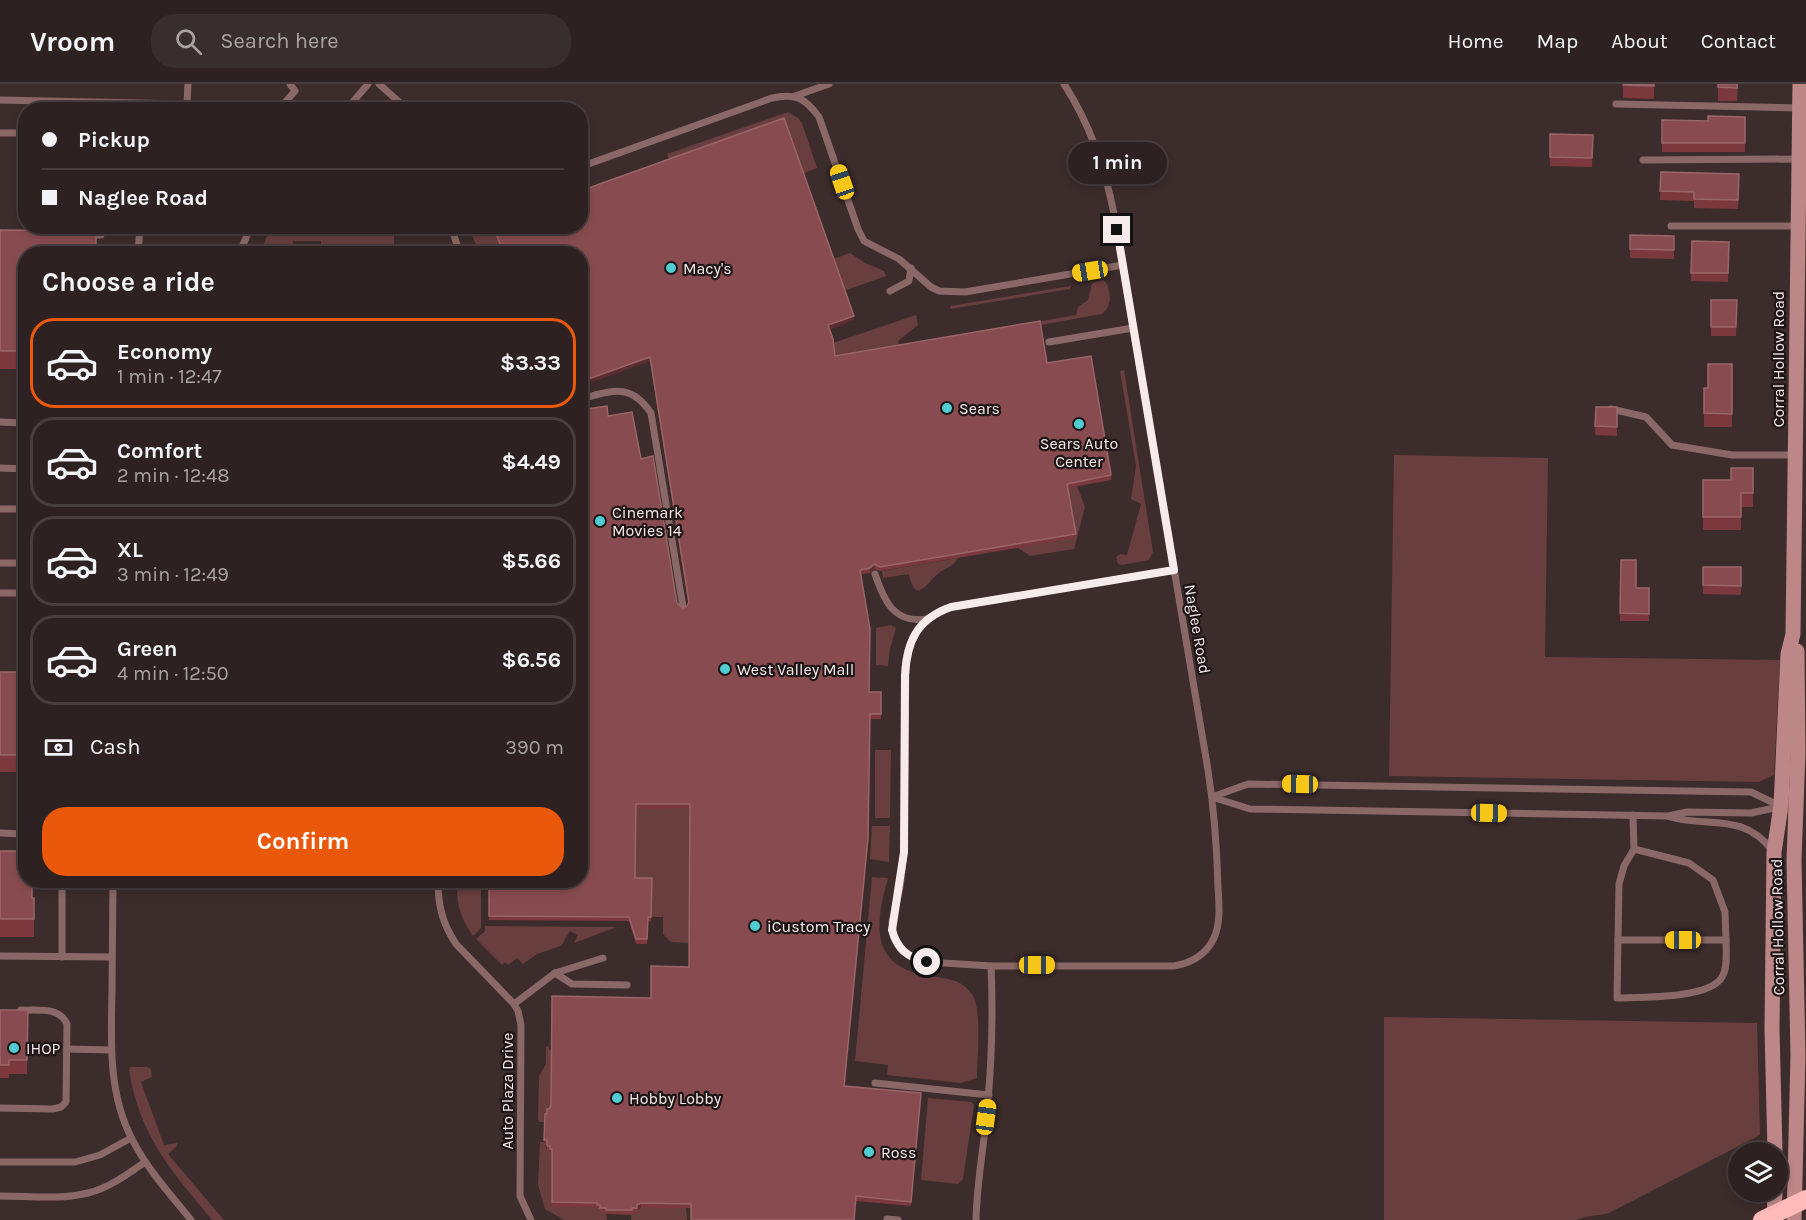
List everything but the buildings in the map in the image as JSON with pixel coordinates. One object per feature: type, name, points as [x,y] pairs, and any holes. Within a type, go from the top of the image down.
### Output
[{"type":"highway","points":[[1762,1220],[1806,1199]]},
{"type":"street","name":"Corral Hollow Road","points":[[1774,1142],[1772,1029],[1774,852],[1781,807],[1788,654],[1792,634],[1800,84]]},
{"type":"street","name":"Corral Hollow Road","points":[[1792,634],[1802,672],[1794,860],[1798,1054],[1794,1220]]},
{"type":"street","points":[[1781,807],[1796,803]]},
{"type":"street","points":[[1774,1220],[1775,1202]]},
{"type":"lane","points":[[187,102],[188,84]]},
{"type":"lane","points":[[285,102],[295,91],[290,84]]},
{"type":"lane","points":[[353,102],[368,84]]},
{"type":"lane","points":[[380,84],[399,102]]},
{"type":"lane","points":[[588,164],[772,98],[795,96],[829,84]]},
{"type":"lane","name":"Naglee Road","points":[[927,619],[912,638],[906,660],[904,852],[892,930],[903,951],[917,959],[936,963],[991,966],[1160,966],[1186,964],[1197,958],[1213,939],[1219,918],[1212,797],[1111,197],[1101,160],[1084,120],[1064,84]]},
{"type":"lane","points":[[795,96],[809,104],[819,117],[861,236],[870,245],[899,259],[931,287],[939,291],[957,293],[1123,265]]},
{"type":"lane","points":[[0,100],[94,102]]},
{"type":"lane","points":[[1616,105],[1799,108]]},
{"type":"lane","points":[[0,133],[18,133]]},
{"type":"lane","points":[[1643,160],[1798,159]]},
{"type":"lane","points":[[1671,226],[1797,226]]},
{"type":"lane","points":[[78,234],[101,234]]},
{"type":"lane","points":[[890,291],[909,281],[911,268]]},
{"type":"lane","points":[[1049,342],[1133,328]]},
{"type":"lane","points":[[588,397],[624,391],[642,399],[651,413],[683,606]]},
{"type":"lane","points":[[1611,409],[1646,417],[1672,445],[1732,455],[1795,455]]},
{"type":"lane","points":[[0,422],[18,423]]},
{"type":"lane","points":[[0,468],[18,469]]},
{"type":"lane","points":[[0,509],[18,509]]},
{"type":"lane","points":[[0,563],[18,563]]},
{"type":"lane","points":[[875,574],[882,595],[891,609],[915,621],[927,619],[951,607],[1174,570]]},
{"type":"lane","points":[[0,593],[18,593]]},
{"type":"lane","points":[[1212,797],[1248,784],[1751,792],[1781,807]]},
{"type":"lane","points":[[1212,797],[1250,809],[1668,816],[1688,812],[1751,813],[1781,807]]},
{"type":"lane","points":[[1633,815],[1634,849],[1624,866],[1619,884],[1617,998],[1679,996],[1711,987],[1722,979],[1725,969],[1726,940],[1725,912],[1713,880],[1689,863],[1634,849]]},
{"type":"lane","points":[[1668,816],[1687,821],[1735,823],[1761,837],[1774,852]]},
{"type":"lane","points":[[0,833],[18,834]]},
{"type":"lane","points":[[62,888],[62,957]]},
{"type":"lane","points":[[113,888],[111,1050],[114,1084],[131,1138],[145,1162],[191,1220]]},
{"type":"lane","points":[[438,888],[439,905],[448,932],[514,1004],[555,973],[603,958]]},
{"type":"lane","points":[[1618,940],[1726,940]]},
{"type":"lane","points":[[0,956],[112,957]]},
{"type":"lane","points":[[976,1220],[978,1175],[989,1095],[993,1001],[991,966]]},
{"type":"lane","points":[[555,973],[572,984],[627,985]]},
{"type":"lane","name":"Auto Plaza Drive","points":[[514,1004],[521,1025],[520,1196],[531,1220]]},
{"type":"lane","points":[[0,1108],[53,1109],[61,1107],[66,1102],[67,1024],[64,1018],[50,1011],[10,1010]]},
{"type":"lane","points":[[67,1049],[111,1050]]},
{"type":"lane","points":[[875,1083],[989,1095]]},
{"type":"lane","points":[[0,1162],[75,1162],[100,1155],[131,1138]]},
{"type":"lane","points":[[0,1196],[69,1196],[90,1192],[125,1176],[145,1162]]},
{"type":"lane","points":[[887,1219],[898,1220]]},
{"type":"shaded area","points":[[788,112],[802,123],[817,168],[802,174],[670,163],[667,154]]},
{"type":"shaded area","points":[[268,234],[394,234],[394,246],[361,244],[361,246],[321,246],[321,241],[293,241],[293,246],[263,246]]},
{"type":"shaded area","points":[[472,234],[495,234],[499,246],[476,246]]},
{"type":"shaded area","points":[[850,253],[865,263],[884,271],[886,276],[844,291],[833,259]]},
{"type":"shaded area","points":[[1103,280],[1107,284],[1110,300],[1102,314],[1040,325],[1015,326],[1076,315],[1078,307],[1088,300],[1092,283]]},
{"type":"shaded area","points":[[1071,286],[1070,289],[950,309],[951,306]]},
{"type":"shaded area","points":[[916,315],[918,325],[898,341],[900,350],[835,361],[833,343]]},
{"type":"shaded area","points":[[1124,370],[1153,552],[1149,560],[1122,565],[1118,564],[1116,557],[1120,554],[1127,555],[1141,504],[1131,499],[1136,466],[1120,371]]},
{"type":"shaded area","points":[[1394,455],[1548,458],[1545,657],[1780,660],[1774,775],[1759,782],[1389,776]]},
{"type":"shaded area","points":[[1077,486],[1085,507],[1074,549],[1030,556],[1018,548],[1067,488]]},
{"type":"shaded area","points":[[958,558],[918,591],[912,584],[909,574],[883,578],[882,571]]},
{"type":"shaded area","points":[[891,625],[896,628],[888,666],[876,665],[876,628]]},
{"type":"shaded area","points":[[875,750],[891,750],[890,818],[875,818]]},
{"type":"shaded area","points":[[636,808],[690,808],[689,943],[671,942],[663,934],[663,917],[651,917],[651,883],[635,882]]},
{"type":"shaded area","points":[[872,826],[890,826],[889,862],[870,859]]},
{"type":"shaded area","points":[[872,877],[888,878],[880,911],[879,927],[886,953],[896,963],[910,971],[960,983],[973,996],[978,1024],[977,1078],[961,1083],[887,1075],[888,1065],[855,1061]]},
{"type":"shaded area","points":[[457,888],[481,888],[481,928],[473,936],[465,923]]},
{"type":"shaded area","points":[[485,926],[617,927],[574,943],[578,935],[570,931],[561,946],[537,954],[523,964],[517,958],[508,965],[505,962],[502,965],[476,939],[485,931]]},
{"type":"shaded area","points":[[1384,1017],[1757,1023],[1760,1135],[1746,1142],[1728,1142],[1728,1152],[1605,1214],[1576,1220],[1384,1220]]},
{"type":"shaded area","points":[[549,1046],[549,1050],[552,1050],[551,1110],[545,1122],[540,1122],[538,1120],[539,1076],[546,1064],[546,1047]]},
{"type":"shaded area","points":[[131,1067],[151,1069],[152,1077],[141,1082],[164,1145],[177,1143],[177,1146],[168,1154],[224,1220],[212,1220],[159,1151],[149,1134],[134,1094],[129,1070]]},
{"type":"shaded area","points":[[928,1098],[971,1102],[974,1105],[963,1179],[958,1184],[921,1180]]},
{"type":"shaded area","points":[[540,1142],[544,1142],[547,1150],[550,1150],[601,1212],[606,1212],[607,1220],[564,1220],[545,1209],[538,1185]]},
{"type":"shaded area","points":[[641,1208],[686,1208],[687,1220],[631,1220],[632,1213],[637,1213],[637,1210]]},
{"type":"place","name":"Macy's","points":[[671,268]]},
{"type":"place","name":"Sears","points":[[947,408]]},
{"type":"place","name":"Sears Auto Center","points":[[1079,424]]},
{"type":"place","name":"Cinemark Movies 14","points":[[600,521]]},
{"type":"place","name":"West Valley Mall","points":[[725,669]]},
{"type":"place","name":"iCustom Tracy","points":[[755,926]]},
{"type":"place","name":"IHOP","points":[[14,1048]]},
{"type":"place","name":"Hobby Lobby","points":[[617,1098]]},
{"type":"place","name":"Ross","points":[[869,1152]]},
{"type":"route","points":[[927,962],[908,956],[898,944],[892,930],[904,852],[906,660],[907,649],[916,631],[937,612],[951,607],[1174,570],[1117,230]]}]
